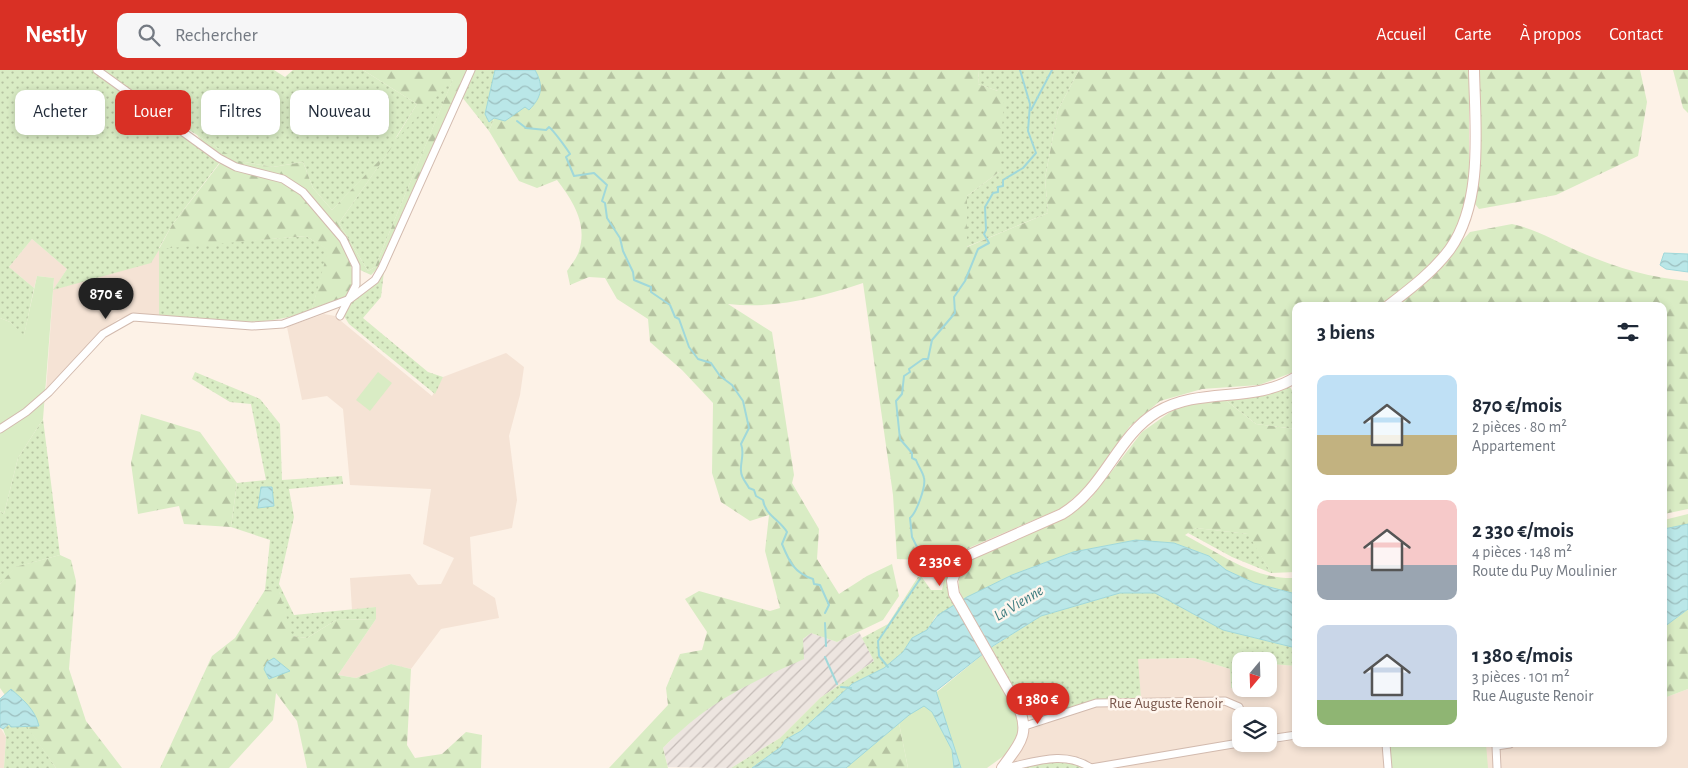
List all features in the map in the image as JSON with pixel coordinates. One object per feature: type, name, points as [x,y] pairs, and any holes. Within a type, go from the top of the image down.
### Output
[{"type":"main road","points":[[1393,302],[1438,264],[1463,227],[1472,194],[1474,169],[1474,70]]},
{"type":"main road","points":[[1002,768],[1023,736],[1025,726],[1018,706],[952,588],[952,581],[960,559],[1076,505],[1090,492],[1134,432],[1156,412],[1171,405],[1198,397],[1263,391],[1292,379]]},
{"type":"street","points":[[97,70],[219,158],[236,167],[283,179],[304,192],[342,239],[356,266],[356,285],[340,316]]},
{"type":"street","points":[[0,429],[26,412],[49,392],[103,334],[133,317],[252,326],[283,324],[350,299],[375,280],[471,70]]},
{"type":"street","name":"Rue Auguste Renoir","points":[[1025,726],[1096,703],[1225,701],[1239,707]]},
{"type":"street","points":[[1277,738],[1292,736]]},
{"type":"street","points":[[1006,768],[1031,761],[1069,758],[1081,761],[1091,768],[1232,744]]},
{"type":"street","points":[[1386,747],[1388,768]]},
{"type":"street","points":[[1496,747],[1497,768]]},
{"type":"shaded area","points":[[32,239],[67,269],[54,289],[159,249],[159,315],[132,315],[118,319],[102,332],[46,390],[54,278],[37,276],[34,288],[9,267]]},
{"type":"shaded area","points":[[324,314],[335,316],[432,396],[443,377],[506,353],[524,367],[520,395],[509,436],[517,500],[512,528],[470,537],[473,584],[495,598],[499,618],[441,629],[411,669],[391,664],[356,678],[338,675],[376,619],[376,607],[352,610],[350,578],[410,574],[418,585],[441,584],[454,558],[423,544],[431,489],[350,485],[343,409],[327,396],[302,400],[287,327]]},
{"type":"shaded area","points":[[859,632],[874,661],[820,698],[780,738],[731,768],[668,767],[663,748],[682,729],[709,706],[746,685],[811,633],[837,642]]},
{"type":"shaded area","points":[[1194,658],[1230,669],[1232,698],[1278,698],[1278,665],[1292,666],[1292,732],[1277,734],[1277,707],[1235,707],[1226,699],[1141,698],[1137,659]]},
{"type":"shaded area","points":[[1688,689],[1688,768],[1093,768],[1090,762],[1079,757],[1059,757],[1012,763],[1029,730],[1065,716],[1096,707],[1172,704],[1222,703],[1232,707],[1232,752],[1277,752],[1277,742],[1292,741],[1292,747],[1667,747],[1667,697]]},
{"type":"shaded area","points":[[0,727],[6,737],[4,768],[0,768]]},
{"type":"green space","points":[[0,70],[93,70],[121,90],[115,90],[115,135],[183,135],[220,162],[172,225],[159,248],[306,236],[329,250],[312,309],[275,320],[236,322],[159,315],[159,250],[151,263],[53,290],[67,269],[32,239],[9,267],[34,288],[24,336],[10,322],[0,318]]},
{"type":"green space","points":[[103,70],[274,70],[285,77],[293,70],[363,70],[417,104],[395,139],[454,77],[375,267],[368,271],[339,223],[389,151],[332,210],[313,188],[303,162],[273,167],[238,161],[191,131],[191,90],[131,90]]},
{"type":"green space","points":[[363,70],[467,70],[377,269],[371,275],[358,269],[349,245],[336,236],[351,265],[351,288],[347,296],[312,309],[328,250],[306,236],[159,249],[172,225],[220,163],[197,135],[239,161],[273,167],[303,162],[313,188],[332,210],[392,147],[339,223],[368,271],[375,267],[453,79],[393,143],[417,104]]},
{"type":"green space","points":[[475,70],[514,70],[489,131],[462,97]]},
{"type":"green space","points":[[514,70],[979,70],[978,84],[998,91],[1004,101],[999,172],[967,196],[967,247],[1048,213],[1045,178],[1058,110],[1079,70],[1469,70],[1469,193],[1460,225],[1444,251],[1414,281],[1385,302],[1292,302],[1292,373],[1259,385],[1202,389],[1160,401],[1130,426],[1086,487],[1062,508],[971,547],[946,561],[897,559],[893,495],[863,283],[813,298],[780,304],[728,304],[772,332],[794,475],[792,483],[819,529],[817,559],[839,594],[867,576],[892,564],[899,596],[883,620],[837,642],[811,633],[803,639],[804,659],[746,686],[696,718],[663,748],[668,768],[609,768],[668,705],[666,688],[680,654],[702,650],[707,632],[685,599],[699,591],[770,611],[780,608],[765,551],[769,515],[750,521],[721,502],[712,473],[713,403],[682,370],[650,342],[648,319],[617,299],[605,278],[589,277],[570,285],[567,271],[578,254],[581,241],[580,222],[573,204],[557,180],[537,188],[519,181],[489,131]]},
{"type":"green space","points":[[979,70],[1079,70],[1058,110],[1045,178],[1048,213],[966,247],[967,196],[999,172],[998,91],[978,84]]},
{"type":"green space","points":[[1479,70],[1640,70],[1647,102],[1638,156],[1556,195],[1479,209],[1475,204]]},
{"type":"green space","points":[[1673,70],[1688,70],[1688,113],[1683,108]]},
{"type":"green space","points":[[1512,224],[1521,226],[1619,267],[1660,277],[1688,281],[1688,509],[1667,513],[1667,302],[1400,302],[1423,284],[1470,232]]},
{"type":"green space","points":[[384,271],[381,297],[363,318],[428,372],[443,377],[435,394],[349,324],[344,316],[351,303]]},
{"type":"green space","points":[[37,276],[54,278],[43,419],[18,458],[4,514],[0,511],[0,318],[10,322],[24,335]]},
{"type":"green space","points":[[195,372],[260,399],[280,424],[282,480],[342,476],[343,484],[289,489],[294,517],[279,584],[294,615],[376,607],[376,619],[336,620],[307,638],[291,636],[279,592],[265,590],[270,540],[231,527],[237,483],[266,480],[251,404],[230,402],[192,379]]},
{"type":"green space","points":[[378,372],[392,383],[370,411],[356,400]]},
{"type":"green space","points":[[1289,385],[1292,391],[1292,428],[1256,424],[1224,399]]},
{"type":"green space","points":[[1224,399],[1256,424],[1292,428],[1292,572],[1271,573],[1248,534],[1196,528],[1185,535],[1252,570],[1281,578],[1292,578],[1292,593],[1254,583],[1226,570],[1209,556],[1174,543],[1136,540],[1073,552],[1012,575],[963,600],[959,586],[960,573],[972,557],[978,552],[1066,518],[1091,498],[1142,432],[1180,405]]},
{"type":"green space","points":[[141,414],[200,432],[237,483],[231,527],[184,524],[179,506],[138,514],[131,463]]},
{"type":"green space","points":[[43,419],[60,555],[16,567],[0,584],[0,511],[4,514],[18,458]]},
{"type":"green space","points":[[1688,514],[1688,524],[1667,528],[1667,519]]},
{"type":"green space","points":[[1196,528],[1249,534],[1271,573],[1232,557],[1188,533]]},
{"type":"green space","points":[[60,555],[71,560],[76,581],[69,669],[86,721],[122,768],[56,768],[0,688],[0,584],[15,567]]},
{"type":"green space","points":[[929,567],[944,570],[954,606],[936,616],[927,630],[912,638],[903,652],[884,668],[852,684],[801,731],[785,740],[781,747],[752,768],[731,768],[780,738],[820,698],[874,661],[862,638],[888,624],[918,577],[921,576],[931,590],[942,590],[944,581],[938,572],[924,572]]},
{"type":"green space","points":[[265,590],[279,591],[292,636],[307,638],[336,620],[376,619],[338,675],[356,678],[391,664],[411,669],[407,745],[415,758],[442,754],[466,732],[482,735],[481,768],[307,768],[297,721],[276,693],[273,720],[229,768],[160,768],[212,656],[235,638]]},
{"type":"green space","points":[[1120,593],[1155,593],[1223,630],[1292,647],[1292,666],[1278,665],[1278,652],[1232,652],[1232,688],[1230,669],[1194,658],[1138,659],[1141,698],[1092,700],[1048,716],[1044,710],[1025,709],[989,649],[1041,616]]},
{"type":"green space","points":[[1688,609],[1688,689],[1667,697],[1667,625]]},
{"type":"green space","points":[[982,655],[1018,713],[1021,727],[1017,738],[1005,755],[987,768],[908,768],[899,723]]},
{"type":"green space","points":[[10,723],[19,727],[28,727],[56,768],[4,768],[6,737],[3,729]]},
{"type":"green space","points":[[899,723],[908,768],[846,768],[847,766]]},
{"type":"green space","points":[[1389,747],[1486,747],[1488,768],[1390,768]]},
{"type":"green space","points":[[1067,759],[1082,764],[1084,768],[1017,768]]},
{"type":"water","points":[[495,70],[535,70],[540,81],[540,91],[537,101],[529,110],[525,107],[505,121],[494,118],[489,122],[485,114]]},
{"type":"water","points":[[1664,253],[1688,254],[1688,272],[1666,269],[1660,265]]},
{"type":"water","points":[[261,487],[272,487],[274,506],[258,508]]},
{"type":"water","points":[[1688,524],[1688,609],[1667,625],[1667,528]]},
{"type":"water","name":"La Vienne","points":[[1136,540],[1174,543],[1209,556],[1226,570],[1254,583],[1292,593],[1292,647],[1223,630],[1155,593],[1120,593],[1041,616],[993,646],[936,691],[961,768],[954,768],[952,750],[932,712],[924,706],[909,715],[846,768],[752,768],[781,747],[785,740],[801,731],[852,684],[884,668],[903,652],[912,638],[927,630],[938,615],[967,597],[1012,575],[1073,552]]},
{"type":"water","points":[[274,658],[290,671],[269,679],[264,669],[267,662]]},
{"type":"water","points":[[11,689],[32,710],[39,726],[11,727],[9,724],[3,729],[0,727],[0,699]]},
{"type":"waterway","points":[[922,557],[912,537],[910,518],[920,499],[924,487],[924,478],[916,460],[912,458],[912,453],[900,439],[896,401],[902,394],[904,376],[910,372],[909,369],[923,359],[928,359],[932,340],[955,313],[954,297],[965,281],[978,249],[989,243],[984,234],[986,230],[985,207],[993,193],[998,192],[998,187],[1003,186],[1003,180],[1023,168],[1036,153],[1028,131],[1030,104],[1020,70]]},
{"type":"waterway","points":[[1031,110],[1052,70]]},
{"type":"waterway","points":[[517,121],[526,128],[546,130],[549,127],[570,154],[566,157],[574,176],[594,173],[607,185],[602,201],[605,203],[607,218],[620,238],[623,251],[633,272],[634,280],[651,287],[651,292],[670,305],[675,317],[679,319],[689,347],[698,359],[711,363],[720,376],[732,385],[743,401],[749,428],[741,444],[743,451],[742,476],[749,488],[754,490],[756,496],[763,500],[767,510],[787,532],[782,544],[793,566],[801,573],[813,579],[814,584],[820,585],[829,605],[825,613]]},
{"type":"waterway","points":[[888,667],[879,656],[878,641],[920,579]]},
{"type":"waterway","points":[[825,623],[826,646]]},
{"type":"waterway","points":[[825,657],[837,684]]},
{"type":"waterway","points":[[841,687],[851,688]]}]
